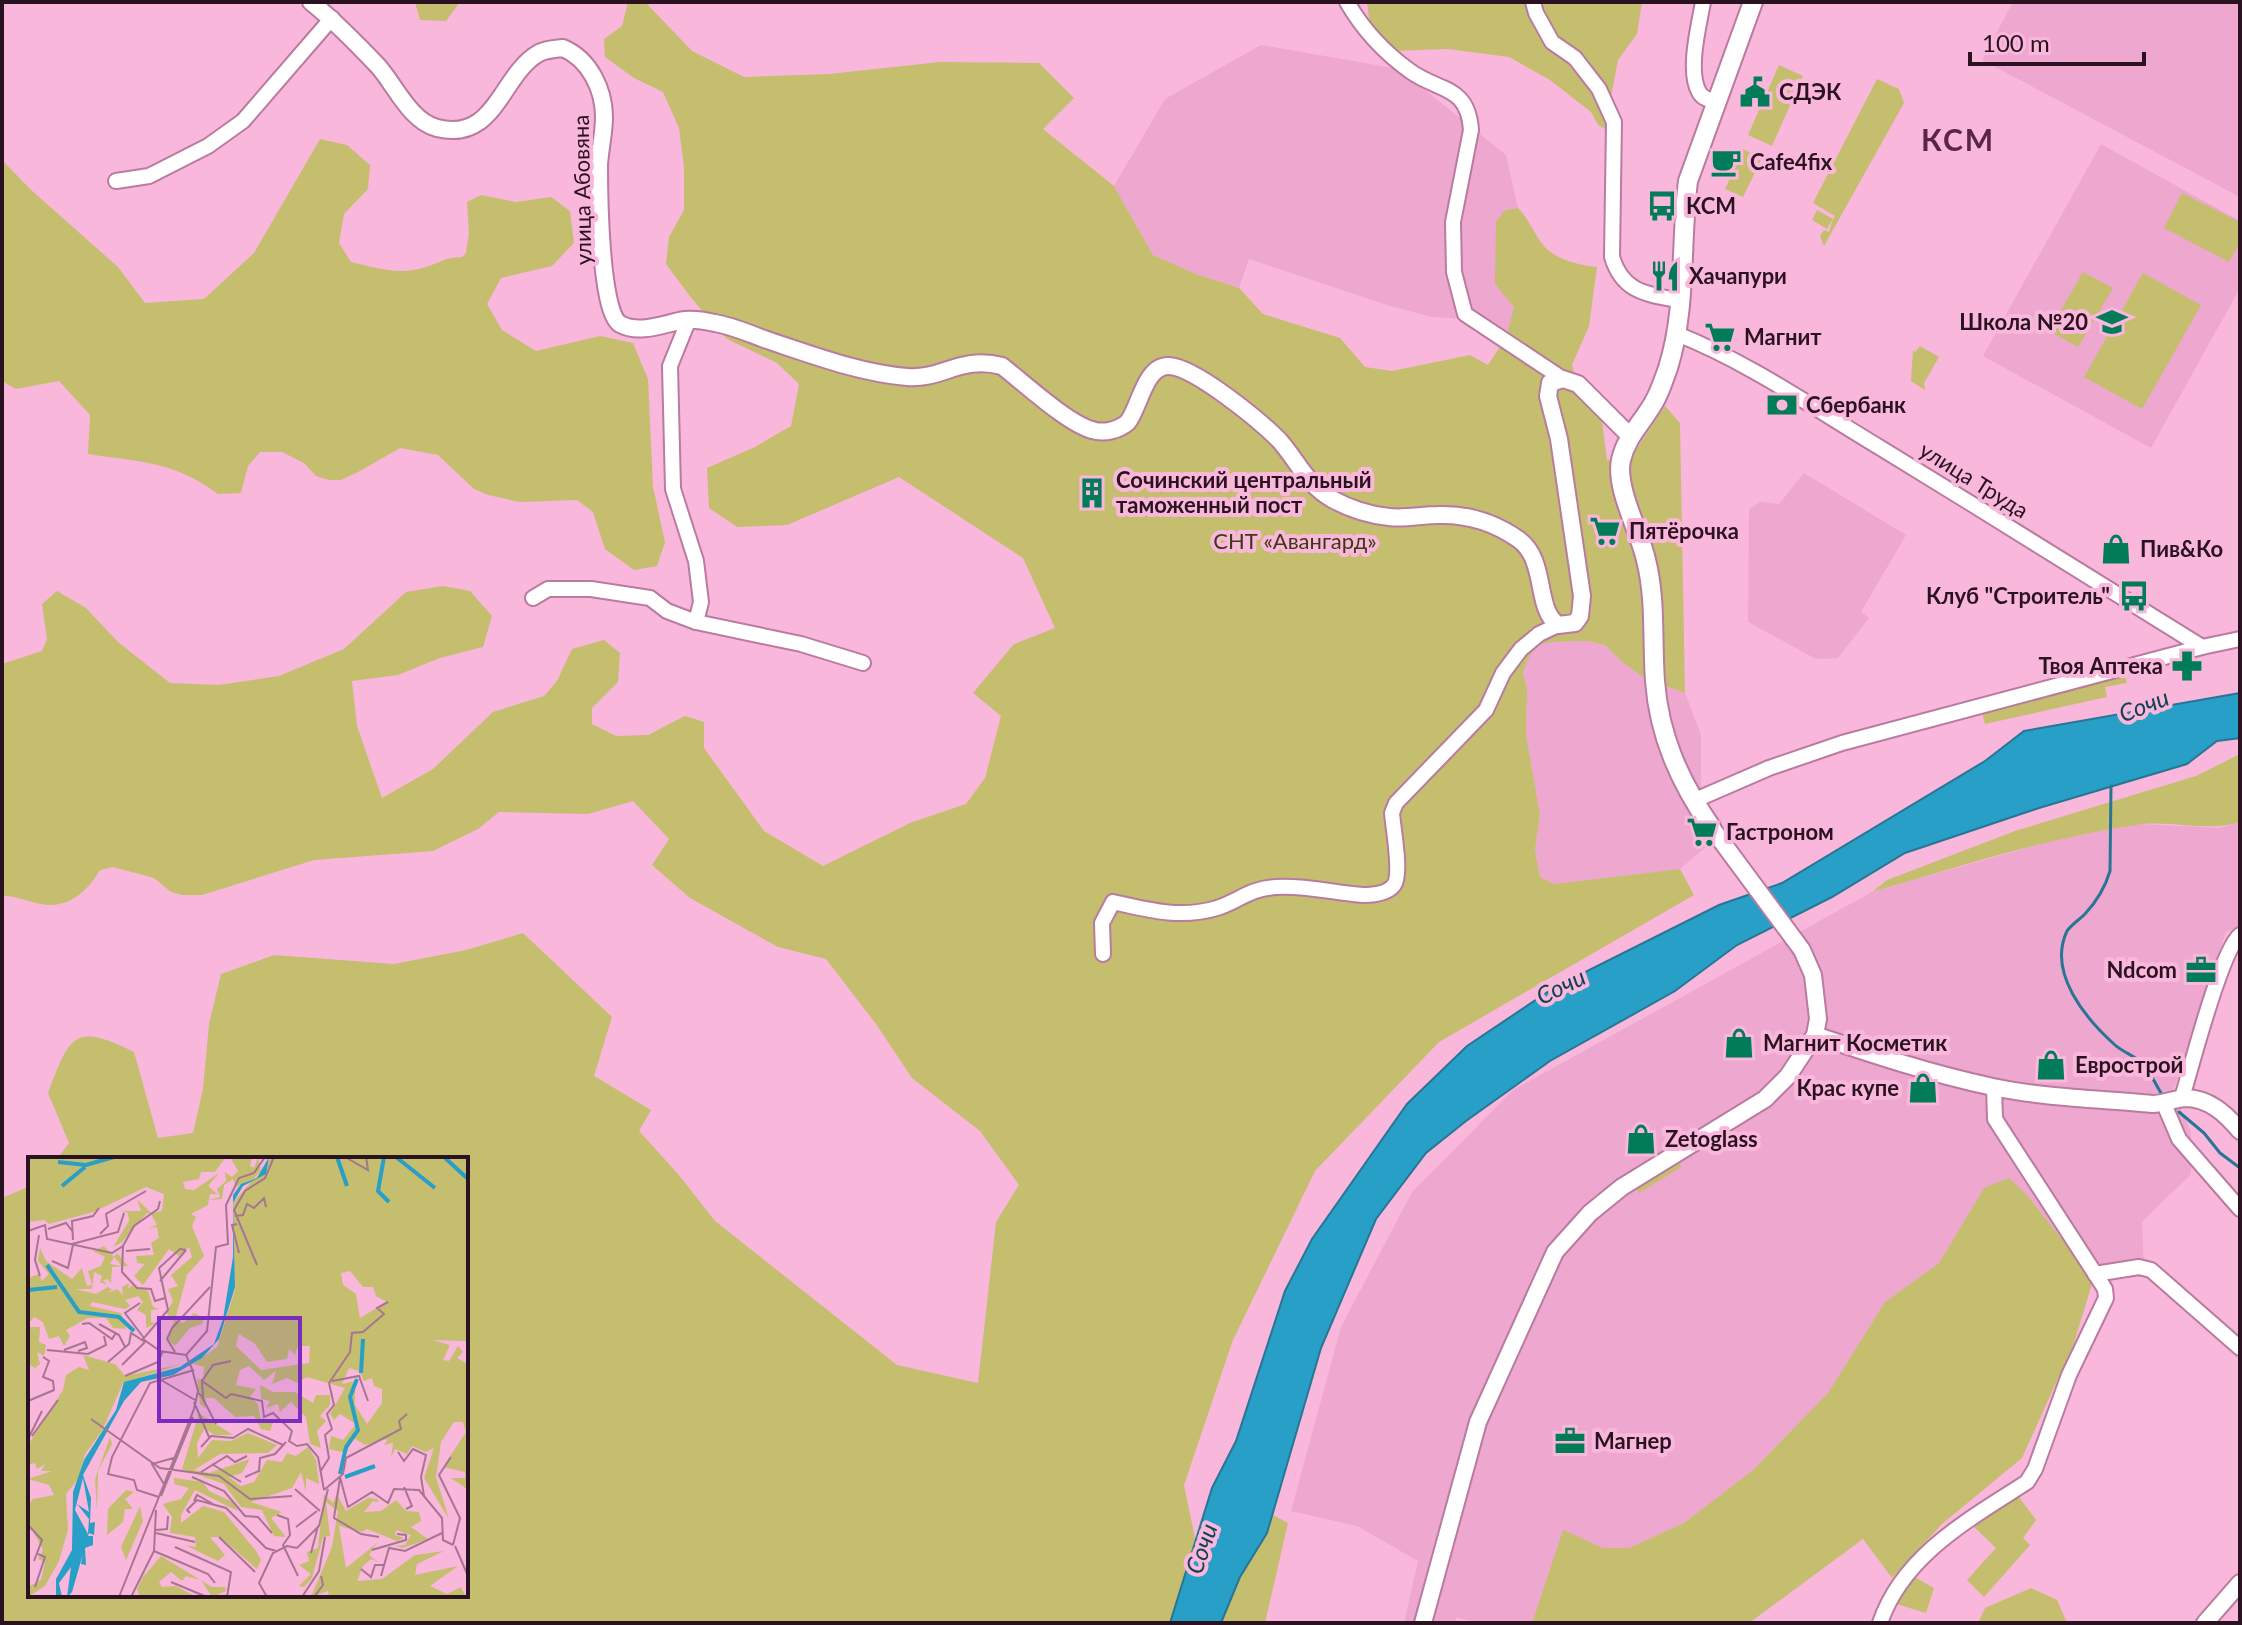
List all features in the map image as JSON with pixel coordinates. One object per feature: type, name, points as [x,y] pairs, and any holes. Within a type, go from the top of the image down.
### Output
[{"type":"main road","points":[[1711,827],[1693,801],[1662,732],[1655,682],[1654,621],[1647,561],[1621,476],[1621,461],[1630,436],[1655,402],[1677,334],[1682,301],[1684,211],[1688,181],[1753,2]]},
{"type":"street","name":"улица Абовяна","points":[[311,2],[332,18],[381,69],[415,113],[428,125],[441,129],[469,126],[484,118],[537,54],[563,48],[582,59],[603,102],[599,187],[606,291],[613,318],[632,328],[689,319],[720,324],[841,363],[910,378],[980,361],[1002,366],[1072,420],[1092,431],[1123,426],[1133,415],[1151,375],[1169,366],[1182,368],[1280,441],[1312,484],[1329,497],[1357,511],[1391,518],[1466,517],[1491,524],[1520,540],[1530,549],[1536,562],[1550,617],[1558,625]]},
{"type":"street","points":[[1347,2],[1392,57],[1414,74],[1457,93],[1470,115],[1471,130],[1463,182],[1453,222],[1454,272],[1465,314],[1563,379],[1578,384],[1630,436]]},
{"type":"street","points":[[1703,2],[1694,62],[1698,91],[1715,102]]},
{"type":"street","points":[[1534,8],[1552,42],[1575,58],[1599,89],[1614,122],[1612,257],[1616,271],[1624,281],[1642,293],[1682,301]]},
{"type":"street","points":[[116,181],[149,176],[208,146],[243,121],[332,18]]},
{"type":"street","points":[[689,319],[670,366],[673,489],[696,561],[701,602],[696,622]]},
{"type":"street","name":"улица Труда","points":[[1677,334],[1746,368],[1824,414],[2202,647]]},
{"type":"street","points":[[1103,954],[1102,923],[1113,902],[1160,913],[1182,913],[1218,907],[1252,890],[1279,887],[1363,895],[1384,892],[1394,885],[1397,867],[1392,813],[1396,803],[1486,710],[1503,673],[1521,649],[1539,634],[1558,625],[1575,623],[1582,608],[1559,439],[1548,396],[1550,383],[1563,379]]},
{"type":"street","points":[[533,598],[548,589],[591,589],[650,598],[667,611],[696,622],[801,644],[863,663]]},
{"type":"street","points":[[1693,801],[1769,768],[1842,743],[2240,639]]},
{"type":"street","points":[[1423,1623],[1478,1422],[1555,1252],[1590,1213],[1622,1187],[1765,1099],[1788,1076],[1815,1035],[1818,1019],[1813,975],[1802,950],[1711,827]]},
{"type":"street","points":[[2188,1099],[2224,961],[2240,935]]},
{"type":"street","points":[[1815,1035],[1891,1062],[1994,1087],[2035,1094],[2164,1104],[2188,1099],[2216,1107],[2240,1131]]},
{"type":"street","points":[[1880,1623],[1898,1584],[1930,1548],[2027,1482],[2069,1375],[2106,1298],[2105,1289],[1995,1119],[1994,1087]]},
{"type":"street","points":[[2164,1104],[2179,1139],[2240,1209]]},
{"type":"street","points":[[2095,1274],[2139,1267],[2151,1270],[2240,1348]]},
{"type":"street","points":[[2205,1623],[2240,1583]]},
{"type":"shaded area","points":[[2013,2],[2240,2],[2240,197],[1982,60]]},
{"type":"shaded area","points":[[1261,45],[1399,69],[1506,155],[1518,208],[1505,210],[1514,307],[1506,337],[1480,320],[1432,317],[1390,306],[1249,259],[1239,288],[1153,255],[1114,186],[1165,99]]},
{"type":"shaded area","name":"Школа №20","points":[[2101,144],[2240,221],[2240,288],[2151,448],[1983,356]]},
{"type":"shaded area","points":[[1804,473],[1906,535],[1861,612],[1869,618],[1838,658],[1816,659],[1748,622],[1749,509],[1760,502],[1779,504]]},
{"type":"shaded area","points":[[1587,641],[1605,645],[1644,678],[1685,693],[1701,735],[1701,809],[1720,835],[1680,869],[1554,884],[1540,877],[1535,850],[1540,815],[1526,734],[1527,689],[1523,673],[1537,646],[1551,642]]},
{"type":"shaded area","points":[[2240,822],[2240,926],[2226,932],[2173,1091],[2191,1132],[2191,1174],[2142,1222],[2144,1267],[2095,1274],[2083,1266],[2027,1195],[1984,1188],[1939,1263],[1885,1302],[1828,1393],[1753,1470],[1684,1523],[1629,1548],[1603,1548],[1563,1531],[1532,1623],[1484,1623],[1456,1618],[1455,1623],[1404,1623],[1418,1561],[1357,1526],[1291,1511],[1341,1327],[1412,1192],[1513,1090],[1872,892],[2062,838],[2140,824],[2219,828]]},
{"type":"green space","points":[[415,2],[460,2],[446,21],[420,20]]},
{"type":"green space","name":"СНТ «Авангард»","points":[[628,2],[645,2],[692,51],[744,77],[829,74],[940,62],[1039,63],[1074,98],[1043,129],[1114,186],[1153,255],[1239,288],[1263,314],[1340,338],[1365,367],[1392,371],[1470,355],[1488,365],[1506,337],[1514,307],[1495,284],[1496,222],[1505,210],[1518,208],[1544,246],[1555,255],[1597,267],[1589,326],[1572,365],[1579,391],[1602,421],[1607,460],[1628,462],[1665,406],[1680,423],[1685,693],[1644,678],[1605,645],[1587,641],[1551,642],[1537,646],[1523,673],[1527,689],[1526,734],[1540,815],[1535,850],[1540,877],[1554,884],[1680,869],[1694,895],[1439,1042],[1315,1171],[1233,1340],[1184,1485],[1196,1543],[1170,1623],[2,1623],[2,1198],[28,1187],[28,1597],[468,1597],[468,1157],[58,1157],[69,1143],[48,1093],[69,1047],[76,1040],[86,1037],[114,1043],[134,1052],[158,1138],[193,1133],[203,1089],[209,1024],[221,974],[274,955],[394,964],[466,950],[523,933],[612,1017],[594,1076],[651,1110],[639,1131],[715,1221],[897,1365],[978,1383],[996,1222],[1019,1185],[980,1131],[912,1078],[876,1024],[826,959],[778,947],[690,898],[652,865],[669,839],[633,801],[588,814],[499,812],[478,829],[433,851],[314,860],[202,895],[171,892],[154,878],[113,867],[100,870],[83,892],[60,904],[41,904],[2,896],[2,664],[42,651],[47,639],[42,604],[57,591],[86,608],[118,642],[170,683],[219,685],[279,676],[344,649],[406,592],[443,586],[470,591],[492,616],[483,647],[440,658],[398,675],[352,681],[357,726],[382,798],[433,769],[493,712],[544,696],[557,681],[572,649],[604,640],[620,653],[618,682],[592,708],[592,724],[616,736],[648,735],[685,716],[704,722],[704,748],[764,831],[823,866],[910,823],[966,804],[985,778],[1001,716],[973,693],[1014,644],[1055,628],[1023,558],[899,477],[787,525],[737,527],[709,508],[707,468],[753,448],[791,426],[799,384],[777,363],[727,339],[666,264],[669,237],[684,210],[684,167],[679,128],[663,92],[634,78],[605,57],[604,39],[622,26]]},
{"type":"green space","points":[[1367,2],[1642,2],[1637,34],[1618,60],[1605,129],[1598,125],[1591,112],[1550,80],[1509,57],[1448,49],[1391,51],[1370,27]]},
{"type":"green space","points":[[1779,65],[1803,76],[1772,146],[1748,135]]},
{"type":"green space","points":[[1877,79],[1899,89],[1904,103],[1824,246],[1820,236],[1824,230],[1829,232],[1835,216],[1813,203]]},
{"type":"green space","points":[[320,139],[347,145],[370,165],[368,189],[344,214],[339,243],[351,262],[407,271],[462,257],[466,253],[469,232],[467,202],[481,195],[516,202],[551,197],[570,211],[574,243],[552,266],[501,278],[487,304],[502,330],[536,351],[600,336],[633,343],[648,379],[653,487],[665,542],[657,566],[634,570],[605,549],[593,512],[577,500],[520,502],[488,495],[474,489],[438,455],[400,448],[341,480],[316,476],[304,463],[282,452],[260,452],[248,466],[241,493],[218,494],[171,469],[88,454],[90,415],[59,381],[16,389],[2,381],[2,160],[118,267],[145,303],[204,299],[254,253]]},
{"type":"green space","points":[[1743,149],[1762,158],[1743,197],[1725,189]]},
{"type":"green space","points":[[2182,193],[2240,222],[2240,242],[2229,262],[2164,228]]},
{"type":"green space","points":[[1817,210],[1833,219],[1827,229],[1812,220]]},
{"type":"green space","points":[[2083,272],[2113,288],[2078,347],[2049,331]]},
{"type":"green space","points":[[2143,273],[2201,305],[2142,409],[2084,377]]},
{"type":"green space","points":[[1920,346],[1939,357],[1924,383],[1925,390],[1911,381],[1913,350],[1915,352]]},
{"type":"green space","points":[[2125,673],[2127,683],[2105,687],[2107,697],[1985,724],[1981,709]]},
{"type":"green space","points":[[2240,754],[2240,822],[2213,826],[2149,824],[2069,837],[1872,892],[1887,880],[2015,831],[2196,776]]},
{"type":"green space","points":[[1678,1162],[1681,1167],[1639,1193],[1636,1189]]},
{"type":"green space","points":[[2009,1178],[2027,1195],[2083,1266],[2095,1274],[2074,1343],[2022,1458],[1942,1524],[1892,1578],[1863,1539],[1749,1623],[1532,1623],[1563,1530],[1603,1548],[1629,1548],[1684,1523],[1753,1470],[1828,1393],[1885,1302],[1939,1263],[1984,1188]]},
{"type":"green space","points":[[2016,1493],[2036,1520],[2023,1538],[2030,1545],[1984,1597],[1967,1580],[1996,1548],[1970,1523]]},
{"type":"green space","points":[[1273,1515],[1288,1523],[1265,1623],[1221,1623],[1229,1598]]},
{"type":"green space","points":[[1911,1575],[1934,1588],[1926,1613],[1893,1603]]},
{"type":"green space","points":[[2031,1588],[2057,1600],[2067,1623],[1978,1623],[1985,1608]]},
{"type":"water","name":"Сочи","points":[[2240,693],[2240,738],[2217,741],[2187,764],[2039,808],[1905,853],[1832,897],[1737,945],[1675,991],[1550,1061],[1426,1153],[1376,1219],[1321,1348],[1267,1533],[1240,1577],[1221,1623],[1170,1623],[1212,1488],[1236,1441],[1285,1291],[1312,1239],[1407,1104],[1467,1046],[1555,987],[1719,905],[1782,883],[1985,761],[2024,731]]},
{"type":"waterway","points":[[2111,786],[2110,871],[2093,904],[2067,931],[2062,947],[2062,963],[2066,979],[2082,1009],[2115,1045],[2142,1063],[2161,1093]]},
{"type":"waterway","points":[[2179,1112],[2204,1133],[2220,1153],[2240,1168]]},
{"type":"place","name":"СДЭК","points":[[1755,92]]},
{"type":"place","name":"Cafe4fix","points":[[1726,162]]},
{"type":"place","name":"КСМ","points":[[1662,206]]},
{"type":"place","name":"Хачапури","points":[[1665,276]]},
{"type":"place","name":"Школа №20","points":[[2112,322]]},
{"type":"place","name":"Магнит","points":[[1720,337]]},
{"type":"place","name":"Сбербанк","points":[[1782,405]]},
{"type":"place","name":"Сочинский центральный таможенный пост","points":[[1092,493]]},
{"type":"place","name":"Пятёрочка","points":[[1605,531]]},
{"type":"place","name":"Пив&Ко","points":[[2116,549]]},
{"type":"place","name":"Клуб \"Строитель\"","points":[[2134,596]]},
{"type":"place","name":"Твоя Аптека","points":[[2187,666]]},
{"type":"place","name":"Гастроном","points":[[1702,832]]},
{"type":"place","name":"Ndcom","points":[[2201,970]]},
{"type":"place","name":"Магнит Косметик","points":[[1739,1043]]},
{"type":"place","name":"Еврострой","points":[[2051,1065]]},
{"type":"place","name":"Крас купе","points":[[1923,1088]]},
{"type":"place","name":"Zetoglass","points":[[1641,1139]]},
{"type":"place","name":"Магнер","points":[[1570,1441]]},
{"type":"district","name":"КСМ","points":[[1958,141]]}]
